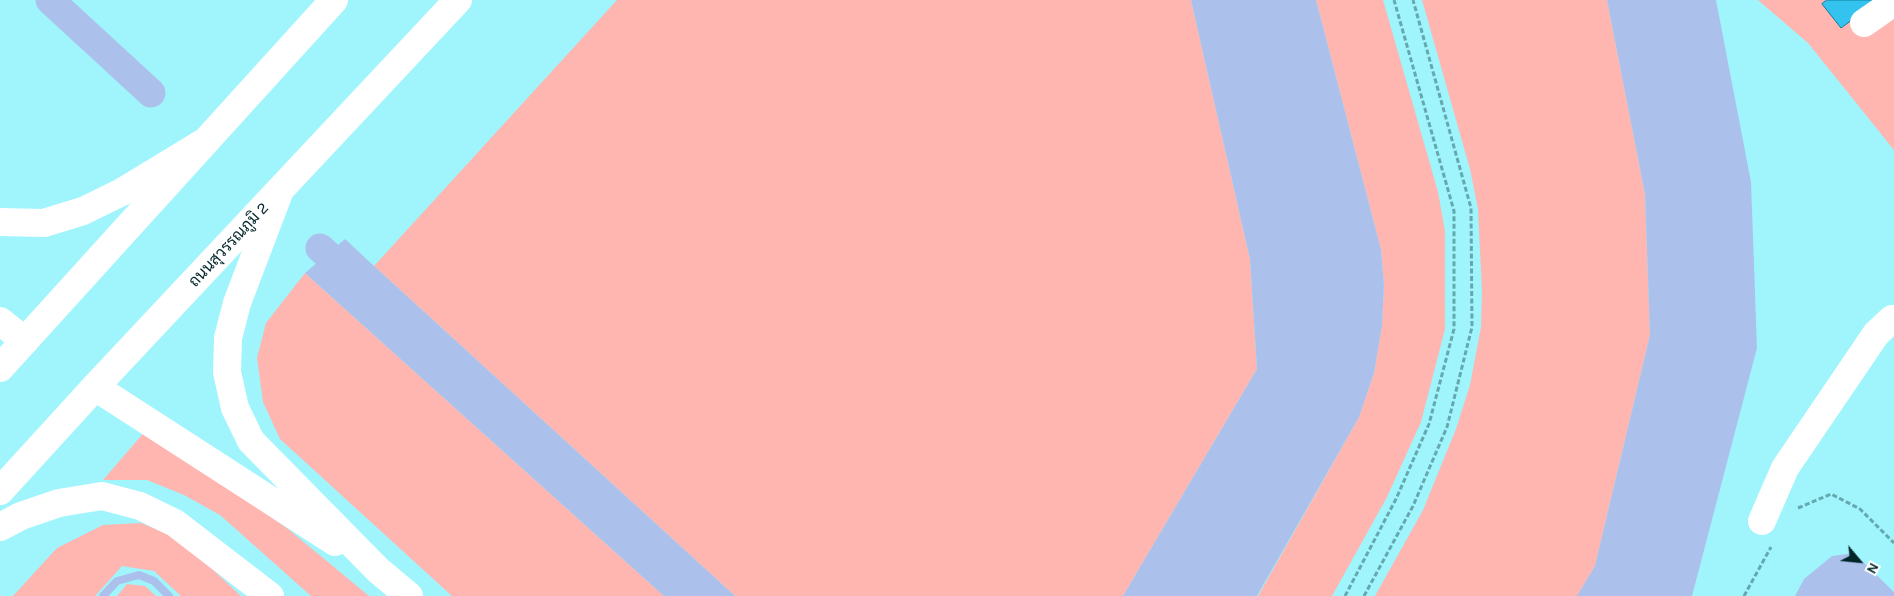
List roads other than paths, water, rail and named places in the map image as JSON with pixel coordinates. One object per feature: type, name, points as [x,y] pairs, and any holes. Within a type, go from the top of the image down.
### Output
[{"type":"main road","points":[[0,368],[334,0]]},
{"type":"main road","name":"ถนนสุวรรณภูมิ 2","points":[[0,491],[458,0]]},
{"type":"main road","points":[[1864,23],[1894,2]]},
{"type":"main road","points":[[0,222],[44,223],[83,211],[122,192],[206,141]]},
{"type":"main road","points":[[280,190],[236,303],[228,338],[227,372],[235,408],[251,441],[378,570],[409,596]]},
{"type":"main road","points":[[1768,533],[1785,468],[1876,334],[1894,319]]},
{"type":"main road","points":[[0,320],[25,341]]},
{"type":"main road","points":[[95,387],[378,570]]},
{"type":"main road","points":[[0,527],[21,516],[60,503],[102,496],[140,506],[175,523],[270,596]]},
{"type":"water","points":[[1191,0],[1316,0],[1381,250],[1384,285],[1382,325],[1374,373],[1359,417],[1257,596],[1123,596],[1257,369],[1250,259]]},
{"type":"water","points":[[1607,0],[1716,0],[1751,182],[1757,348],[1692,596],[1577,596],[1595,566],[1650,335],[1645,194]]},
{"type":"water","points":[[345,239],[735,596],[664,596],[305,273]]},
{"type":"water","points":[[1854,553],[1894,592],[1894,596],[1795,596],[1804,579],[1832,556]]},
{"type":"waterway","points":[[50,0],[151,93]]},
{"type":"waterway","points":[[320,248],[355,280]]},
{"type":"waterway","points":[[103,596],[117,581],[139,575],[154,581],[169,596]]}]
